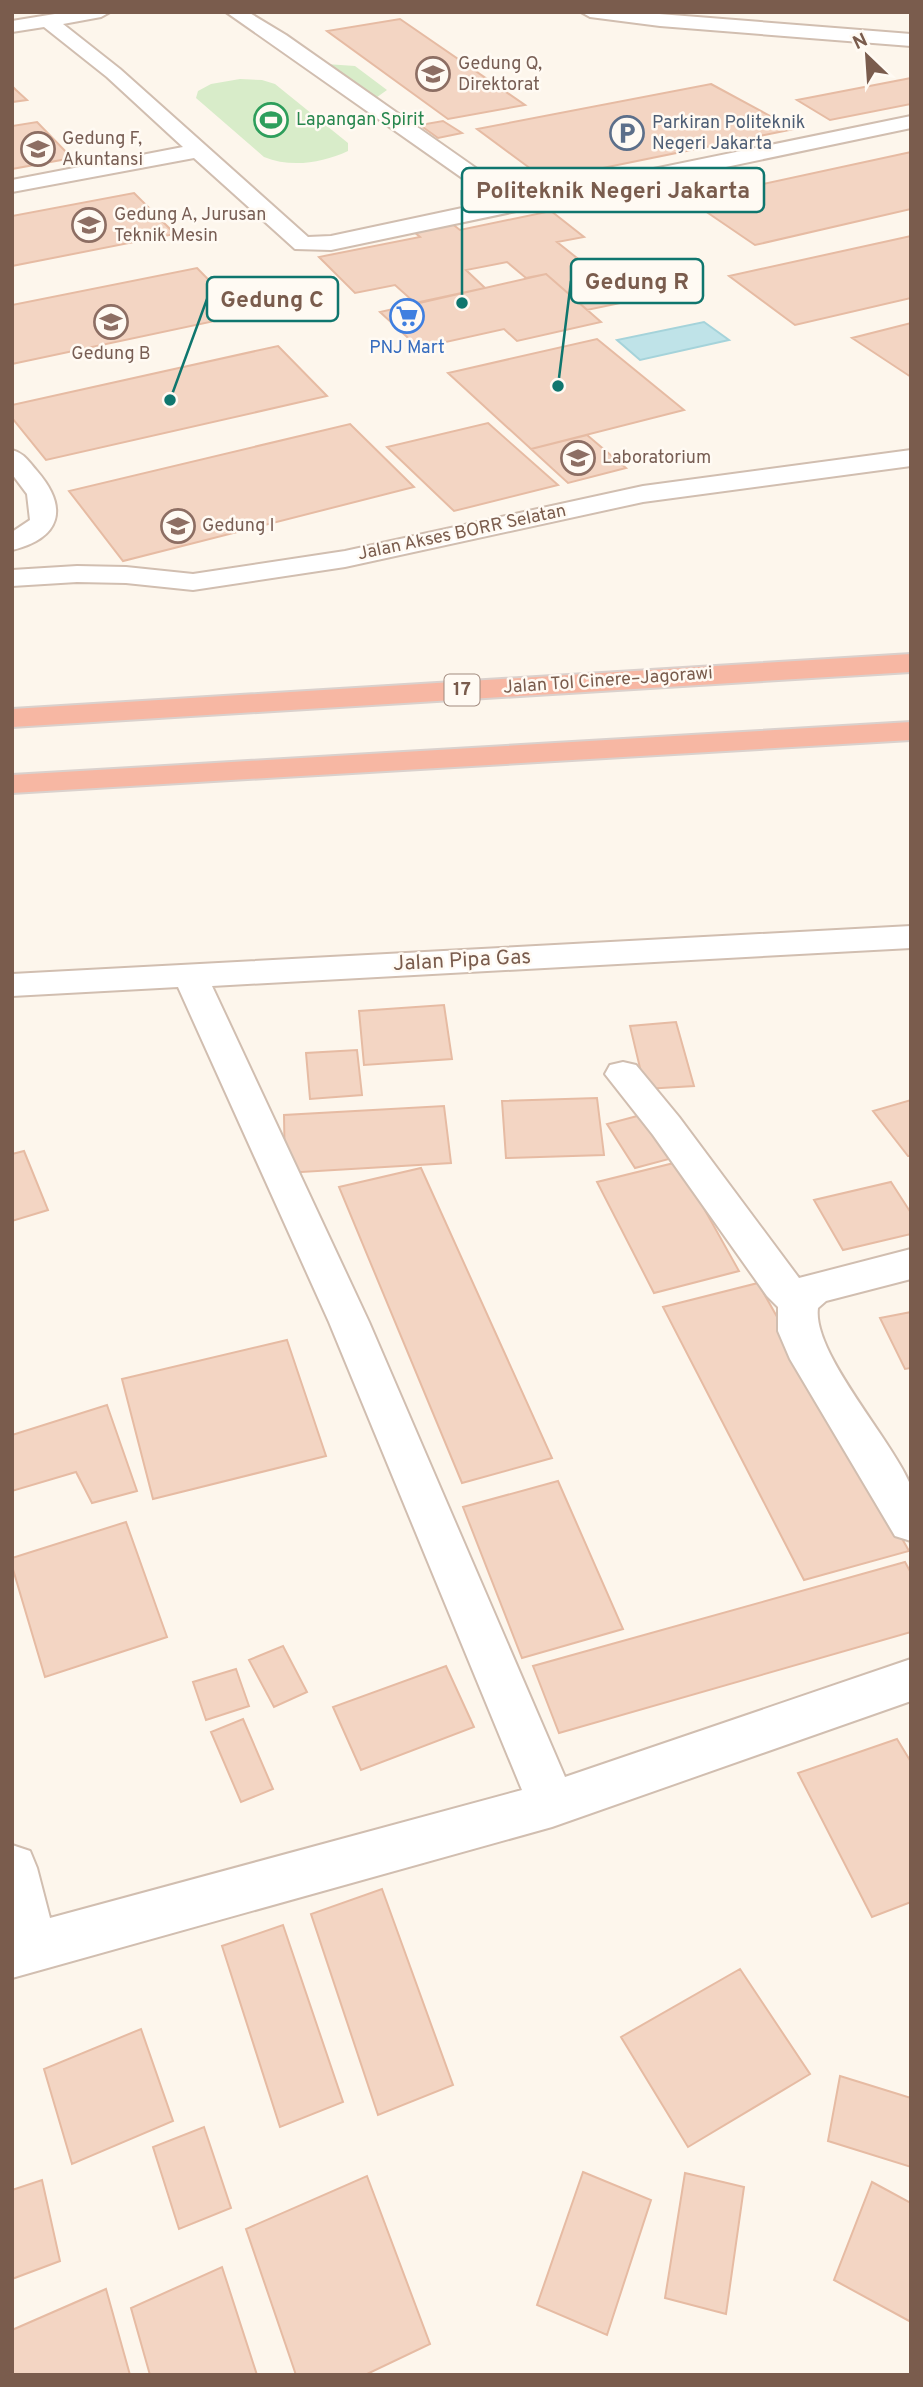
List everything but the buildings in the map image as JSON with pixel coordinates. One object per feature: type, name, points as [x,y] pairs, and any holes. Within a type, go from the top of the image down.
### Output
[{"type":"highway","name":"Jalan Tol Cinere–Jagorawi","points":[[12,718],[911,663]]},
{"type":"highway","points":[[12,783],[911,731]]},
{"type":"street","points":[[12,27],[101,12]]},
{"type":"street","points":[[235,12],[279,39],[513,204]]},
{"type":"street","points":[[590,12],[660,21],[911,40]]},
{"type":"street","points":[[47,22],[85,47],[196,151],[303,244],[331,243],[911,122]]},
{"type":"street","points":[[12,186],[196,151]]},
{"type":"street","points":[[12,458],[41,492],[45,502],[43,523],[29,534],[12,541]]},
{"type":"street","name":"Jalan Akses BORR Selatan","points":[[12,578],[89,574],[193,582],[345,559],[643,494],[911,458]]},
{"type":"street","name":"Jalan Pipa Gas","points":[[12,985],[911,937]]},
{"type":"street","points":[[190,976],[349,1322],[552,1804]]},
{"type":"street","points":[[623,1074],[666,1126],[780,1285],[798,1302]]},
{"type":"street","points":[[911,1264],[824,1284],[803,1295],[795,1310],[796,1326],[805,1348],[911,1523]]},
{"type":"street","points":[[12,1868],[22,1951],[552,1804],[911,1680]]},
{"type":"green space","points":[[326,64],[355,66],[387,90],[373,100]]},
{"type":"green space","name":"Lapangan Spirit","points":[[240,79],[262,80],[275,84],[348,143],[348,151],[328,159],[306,163],[264,157],[196,98],[198,91],[211,84]]},
{"type":"water","points":[[704,322],[729,340],[640,360],[617,340]]},
{"type":"place","name":"Gedung Q, Direktorat","points":[[433,74]]},
{"type":"place","name":"Lapangan Spirit","points":[[271,120]]},
{"type":"place","name":"Parkiran Politeknik Negeri Jakarta","points":[[627,133]]},
{"type":"place","name":"Gedung F, Akuntansi","points":[[38,149]]},
{"type":"place","name":"Gedung A, Jurusan Teknik Mesin","points":[[89,225]]},
{"type":"place","name":"Politeknik Negeri Jakarta","points":[[462,303]]},
{"type":"place","name":"PNJ Mart","points":[[407,316]]},
{"type":"place","name":"Gedung B","points":[[111,322]]},
{"type":"place","name":"Gedung R","points":[[558,386]]},
{"type":"place","name":"Gedung C","points":[[170,400]]},
{"type":"place","name":"Laboratorium","points":[[578,458]]},
{"type":"place","name":"Gedung I","points":[[178,526]]}]
